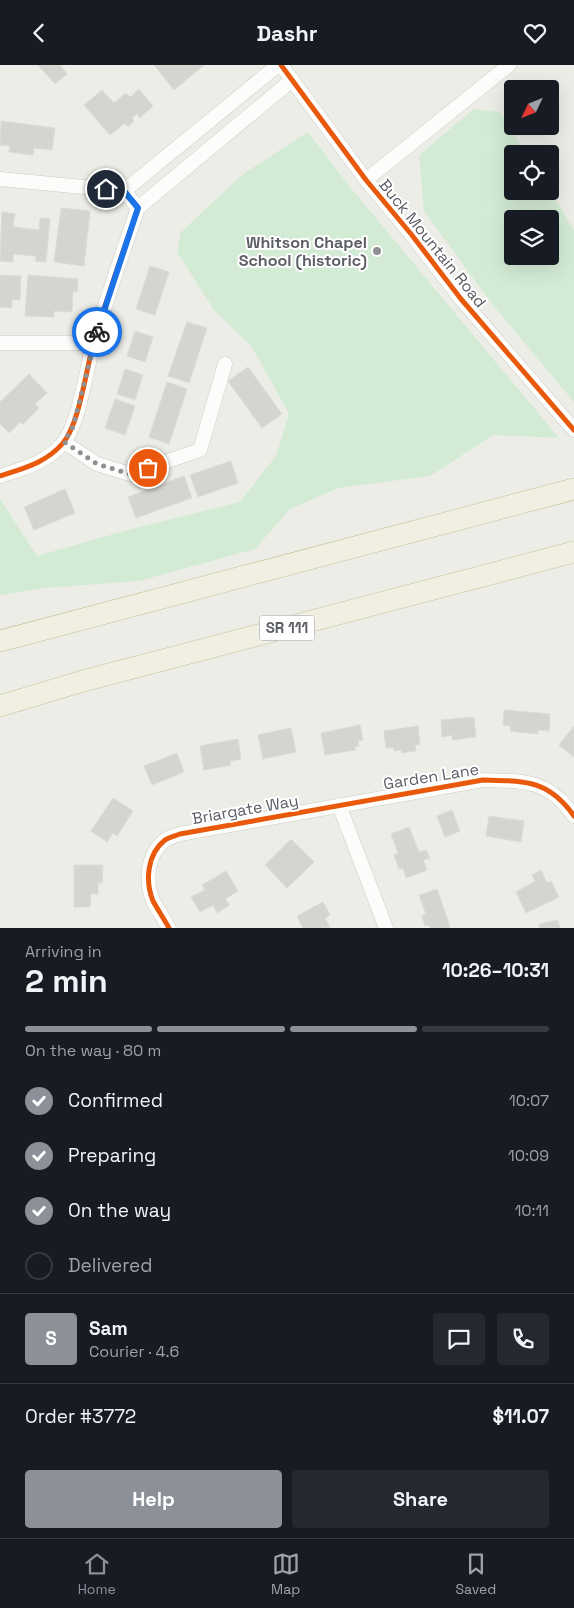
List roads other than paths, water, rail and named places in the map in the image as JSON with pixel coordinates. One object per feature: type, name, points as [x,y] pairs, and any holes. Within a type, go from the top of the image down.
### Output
[{"type":"highway","points":[[0,641],[574,489]]},
{"type":"highway","name":"SR 111","points":[[0,706],[83,681],[574,552]]},
{"type":"street","name":"Buck Mountain Road","points":[[280,65],[366,180],[411,233],[461,299],[574,430]]},
{"type":"street","points":[[0,179],[124,191],[280,65]]},
{"type":"street","points":[[366,180],[509,65]]},
{"type":"street","points":[[0,475],[33,465],[49,457],[64,442],[73,427],[94,343],[138,208],[292,80]]},
{"type":"street","points":[[124,191],[138,208]]},
{"type":"street","points":[[0,343],[94,343]]},
{"type":"street","points":[[64,442],[97,464],[130,474],[200,450],[225,364]]},
{"type":"street","name":"Garden Lane","points":[[339,805],[483,780],[525,781],[542,787],[560,798],[574,816]]},
{"type":"street","points":[[339,805],[386,928]]},
{"type":"street","name":"Briargate Way","points":[[169,928],[153,900],[148,881],[150,860],[166,840],[180,834],[339,805]]},
{"type":"place","name":"Whitson Chapel School (historic)","points":[[377,251]]}]
